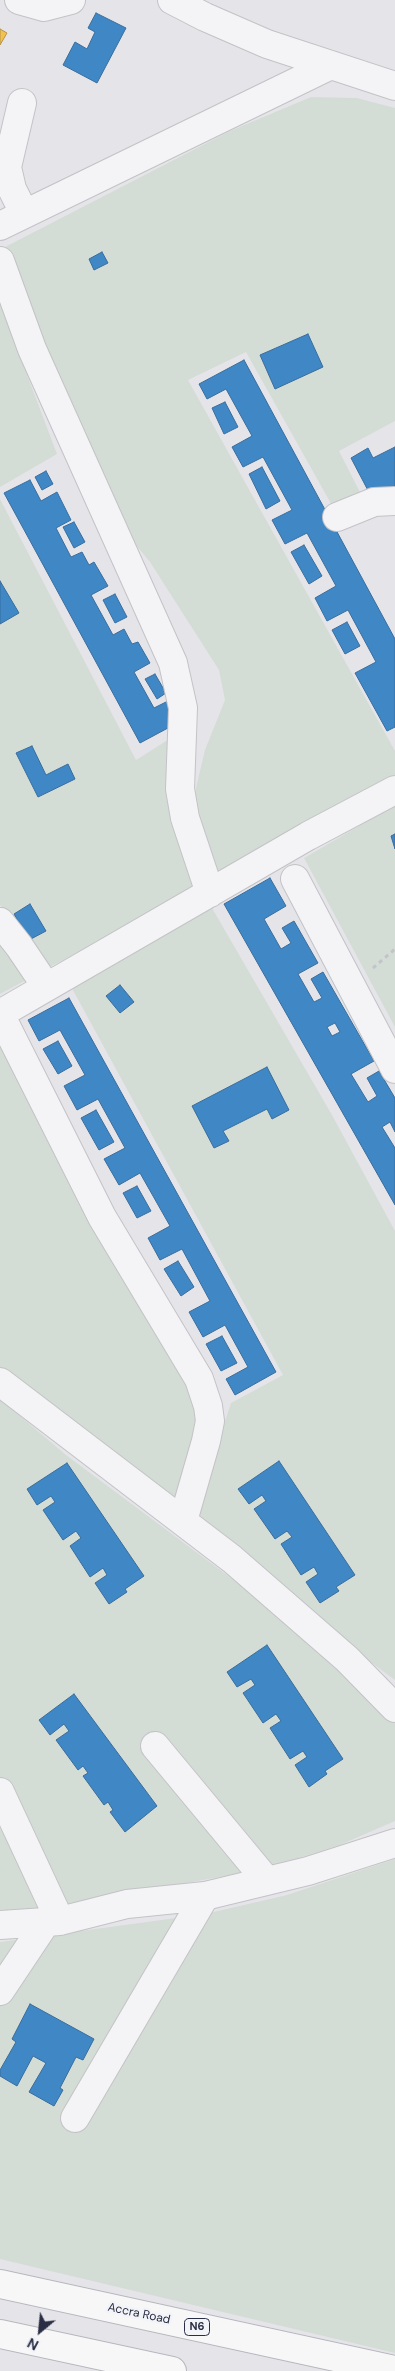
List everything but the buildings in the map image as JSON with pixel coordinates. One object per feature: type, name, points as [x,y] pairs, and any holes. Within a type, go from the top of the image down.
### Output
[{"type":"highway","name":"Accra Road","points":[[0,2284],[395,2370]]},
{"type":"highway","points":[[0,2334],[172,2371]]},
{"type":"street","points":[[19,0],[44,7],[71,0]]},
{"type":"street","points":[[172,0],[205,17],[267,44],[329,66],[395,86]]},
{"type":"street","points":[[0,226],[329,66]]},
{"type":"street","points":[[22,103],[7,168],[12,189],[24,213]]},
{"type":"street","points":[[0,261],[32,349],[173,663],[183,708],[180,789],[186,818],[210,893]]},
{"type":"street","points":[[337,517],[374,502],[395,502]]},
{"type":"street","points":[[183,1521],[206,1442],[210,1421],[208,1406],[200,1379],[102,1217],[0,1014],[308,836],[395,790]]},
{"type":"street","points":[[295,879],[395,1069]]},
{"type":"street","points":[[0,922],[46,986]]},
{"type":"street","points":[[0,1382],[232,1559],[347,1659],[395,1708]]},
{"type":"street","points":[[155,1746],[267,1881]]},
{"type":"street","points":[[0,1792],[53,1921]]},
{"type":"street","points":[[0,1925],[53,1921],[127,1904],[205,1896],[308,1871],[395,1843]]},
{"type":"street","points":[[75,2118],[205,1896]]},
{"type":"street","points":[[0,1991],[53,1921]]},
{"type":"shaded area","points":[[311,97],[357,98],[395,108],[395,421],[339,451],[364,500],[334,509],[246,352],[188,380],[395,751],[395,777],[217,877],[194,796],[205,750],[225,700],[219,670],[150,562],[119,525],[5,247],[230,131]]},
{"type":"shaded area","points":[[0,290],[18,351],[57,454],[0,487]]},
{"type":"shaded area","points":[[0,499],[136,760],[174,736],[170,820],[201,887],[46,969],[0,905]]},
{"type":"shaded area","points":[[395,805],[395,1027],[304,858]]},
{"type":"shaded area","points":[[212,908],[332,1115],[395,1231],[395,1680],[308,1616],[191,1524],[231,1403],[283,1375],[69,983]]},
{"type":"shaded area","points":[[0,935],[30,978],[0,994]]},
{"type":"shaded area","points":[[0,1030],[199,1402],[181,1515],[0,1377]]},
{"type":"shaded area","points":[[0,1399],[66,1455],[286,1619],[395,1720],[395,1821],[340,1845],[264,1869],[64,1905],[0,1785]]},
{"type":"shaded area","points":[[0,1827],[13,1852],[41,1913],[0,1917]]},
{"type":"shaded area","points":[[395,1859],[395,2353],[0,2259],[0,1942],[205,1914],[287,1895]]}]
